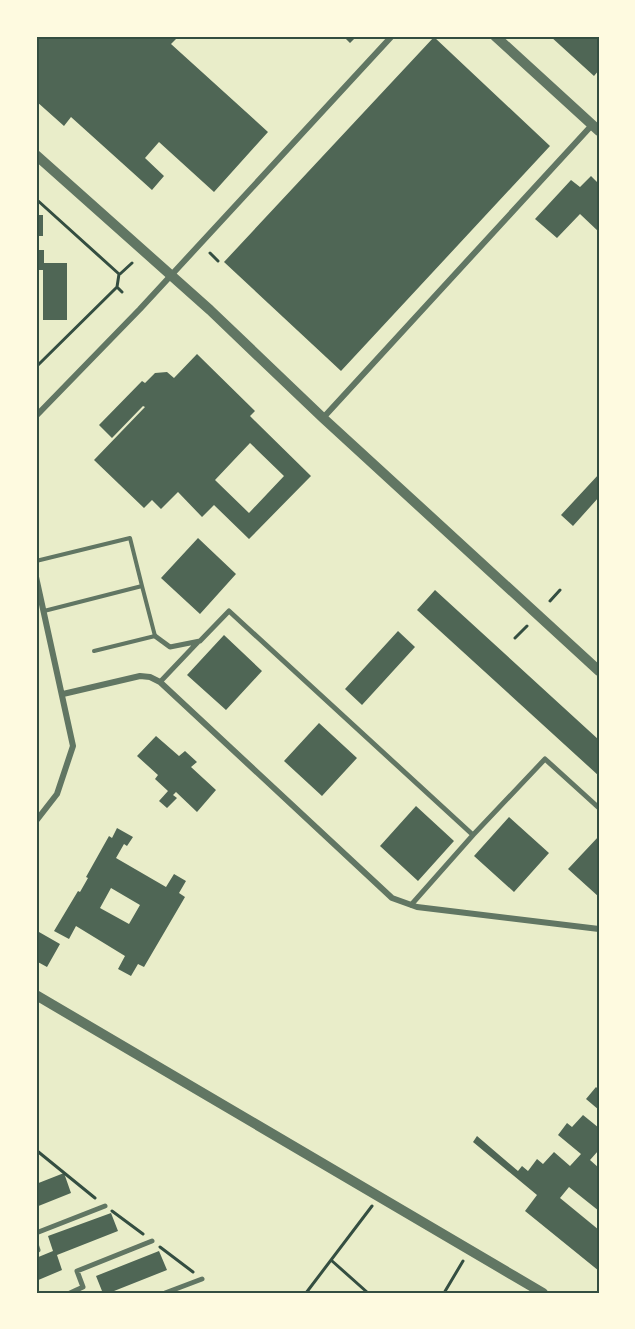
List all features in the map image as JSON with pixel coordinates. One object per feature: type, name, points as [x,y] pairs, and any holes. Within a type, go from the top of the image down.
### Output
[{"type":"street","points":[[36,416],[170,276],[392,36]]},
{"type":"street","points":[[323,418],[596,128],[495,36]]},
{"type":"street","points":[[36,155],[210,310],[323,418],[599,670]]},
{"type":"street","points":[[36,577],[73,746],[57,794],[36,821]]},
{"type":"street","points":[[160,682],[229,611],[473,835]]},
{"type":"street","points":[[155,636],[170,647],[200,641]]},
{"type":"street","points":[[63,694],[140,676],[150,677],[160,682],[392,898],[411,904],[599,929]]},
{"type":"street","points":[[411,904],[545,759],[599,808]]},
{"type":"street","points":[[36,995],[543,1293]]},
{"type":"street","points":[[36,1233],[105,1206]]},
{"type":"street","points":[[70,1293],[83,1287],[77,1271],[152,1241]]},
{"type":"street","points":[[36,1244],[38,1250],[36,1251]]},
{"type":"street","points":[[165,1293],[202,1279]]},
{"type":"lane","points":[[36,561],[130,538],[155,636],[94,651]]},
{"type":"lane","points":[[44,611],[142,586]]},
{"type":"path","points":[[36,199],[119,274]]},
{"type":"path","points":[[210,253],[218,261]]},
{"type":"path","points":[[36,367],[117,287],[119,274],[132,263]]},
{"type":"path","points":[[117,287],[122,292]]},
{"type":"path","points":[[36,358],[40,363]]},
{"type":"path","points":[[550,601],[560,590]]},
{"type":"path","points":[[515,638],[526,626]]},
{"type":"path","points":[[36,1149],[105,1206],[202,1279]]},
{"type":"path","points":[[306,1293],[379,1197]]},
{"type":"path","points":[[444,1293],[470,1250]]},
{"type":"path","points":[[330,1260],[368,1293]]},
{"type":"building","points":[[36,36],[179,36],[171,44],[268,132],[214,192],[159,142],[145,158],[164,176],[152,190],[71,117],[64,126],[36,101]]},
{"type":"building","points":[[343,36],[357,36],[350,43]]},
{"type":"building","points":[[550,36],[599,36],[599,70],[594,76]]},
{"type":"building","points":[[434,37],[550,146],[341,371],[224,262]]},
{"type":"building","points":[[591,176],[599,184],[599,232],[580,214],[557,238],[535,219],[571,180],[580,187]]},
{"type":"building","points":[[36,215],[43,215],[43,236],[36,236]]},
{"type":"building","points":[[36,250],[44,250],[44,263],[67,263],[67,320],[43,320],[43,270],[36,270]]},
{"type":"building","points":[[197,354],[255,411],[250,416],[311,476],[249,539],[214,505],[202,517],[178,492],[161,509],[152,500],[144,508],[94,460],[145,407],[143,406],[112,438],[99,425],[142,381],[145,383],[155,373],[167,372],[174,378]],"holes":[[[250,443],[284,476],[249,513],[215,480]]]},
{"type":"building","points":[[599,474],[599,497],[573,526],[561,515]]},
{"type":"building","points":[[198,538],[236,574],[200,614],[161,578]]},
{"type":"building","points":[[435,590],[599,740],[599,776],[417,610]]},
{"type":"building","points":[[398,631],[415,647],[362,705],[345,689]]},
{"type":"building","points":[[224,635],[262,671],[226,710],[187,675]]},
{"type":"building","points":[[319,723],[357,758],[322,796],[284,761]]},
{"type":"building","points":[[156,736],[179,756],[185,751],[197,762],[191,767],[216,790],[197,812],[176,792],[173,795],[177,798],[167,808],[159,801],[168,791],[155,779],[158,775],[137,756]]},
{"type":"building","points":[[416,806],[454,841],[418,881],[380,846]]},
{"type":"building","points":[[509,817],[549,853],[514,892],[474,856]]},
{"type":"building","points":[[117,828],[133,837],[127,846],[124,844],[116,858],[166,887],[174,874],[186,881],[179,893],[185,897],[144,967],[138,964],[131,976],[118,969],[125,956],[76,926],[69,939],[54,931],[78,891],[80,892],[109,836],[112,838]],"holes":[[[111,888],[140,905],[129,924],[100,908]]]},
{"type":"building","points":[[599,836],[599,897],[568,869]]},
{"type":"building","points":[[39,932],[60,944],[47,967],[36,961],[36,938]]},
{"type":"building","points":[[596,1087],[599,1090],[599,1110],[586,1099]]},
{"type":"building","points":[[583,1115],[599,1128],[599,1152],[590,1160],[599,1168],[599,1211],[569,1187],[560,1198],[599,1230],[599,1271],[525,1211],[537,1195],[473,1142],[477,1136],[518,1171],[522,1166],[528,1171],[537,1159],[543,1164],[554,1152],[570,1166],[581,1154],[558,1135],[567,1123],[572,1127]]},
{"type":"building","points":[[64,1173],[71,1193],[36,1207],[36,1184]]},
{"type":"building","points":[[111,1213],[118,1231],[57,1255],[62,1270],[36,1281],[36,1258],[53,1251],[48,1236]]},
{"type":"building","points":[[159,1251],[167,1270],[109,1293],[96,1293],[102,1291],[96,1276]]}]
